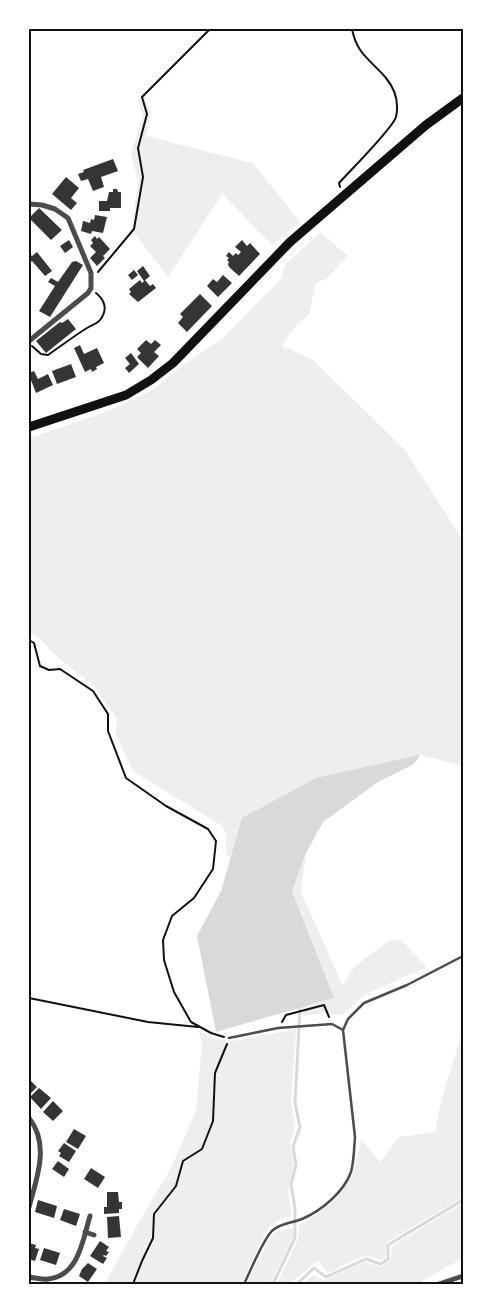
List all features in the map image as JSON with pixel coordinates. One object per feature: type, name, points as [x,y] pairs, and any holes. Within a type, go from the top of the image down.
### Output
[{"type":"main road","points":[[29,427],[126,394],[152,380],[173,363],[290,242],[426,125],[463,98]]},
{"type":"street","points":[[29,204],[34,203],[48,207],[68,218],[92,277],[90,289],[84,297],[29,342]]},
{"type":"street","points":[[29,1118],[39,1136],[41,1150],[40,1164],[29,1207]]},
{"type":"street","points":[[29,1277],[48,1279],[66,1273],[73,1266],[78,1257],[90,1216]]},
{"type":"street","points":[[85,1232],[94,1234]]},
{"type":"street","points":[[439,1284],[463,1276]]},
{"type":"lane","points":[[244,1284],[271,1232],[288,1223],[302,1219],[327,1203],[344,1186],[350,1172],[354,1152],[354,1137],[343,1030],[348,1019],[364,1003],[407,985],[463,956]]},
{"type":"lane","points":[[229,1038],[280,1028],[332,1024],[343,1030]]},
{"type":"path","points":[[92,277],[101,270],[134,228],[143,177],[138,148],[147,114],[142,97],[210,29]]},
{"type":"path","points":[[343,196],[339,183],[366,155],[396,119],[398,100],[386,78],[363,55],[352,29]]},
{"type":"path","points":[[29,342],[41,354],[48,354],[88,326],[98,322],[102,317],[105,305],[103,300],[90,289]]},
{"type":"path","points":[[29,640],[34,643],[40,666],[49,670],[60,669],[93,691],[108,714],[108,731],[126,778],[166,806],[208,829],[216,841],[213,868],[194,898],[172,916],[163,940],[164,960],[174,992],[192,1022],[211,1034],[229,1038],[216,1073],[212,1121],[206,1140],[202,1149],[183,1161],[176,1186],[154,1214],[153,1238],[133,1284]]},
{"type":"path","points":[[29,998],[148,1022],[201,1027]]},
{"type":"path","points":[[280,1028],[286,1015],[324,1005],[332,1024]]},
{"type":"shaded area","points":[[145,97],[151,113],[146,136],[253,163],[300,222],[272,245],[222,194],[168,277],[132,230],[138,181],[131,154],[143,116],[138,99]]},
{"type":"shaded area","points":[[320,232],[348,256],[326,279],[316,283],[309,314],[292,330],[282,346],[312,359],[404,449],[463,540],[463,766],[420,755],[242,818],[231,858],[226,855],[226,834],[221,825],[134,772],[116,735],[117,719],[94,686],[50,651],[45,643],[29,632],[29,438],[100,414],[151,391],[183,365],[223,338],[281,279],[285,265]]},
{"type":"shaded area","points":[[420,755],[414,764],[378,782],[323,822],[306,853],[292,891],[334,998],[216,1032],[197,936],[221,891],[242,818],[316,778]]},
{"type":"shaded area","points":[[306,853],[301,892],[343,986],[353,968],[388,941],[401,940],[427,967],[366,994],[342,1015],[323,1013],[304,1016],[303,1007],[334,998],[292,891]]},
{"type":"shaded area","points":[[296,1029],[291,1101],[295,1127],[290,1144],[294,1166],[288,1191],[292,1216],[282,1218],[268,1228],[241,1284],[105,1284],[172,1166],[196,1111],[202,1044],[199,1031],[214,1038],[233,1041]]},
{"type":"shaded area","points":[[463,1029],[463,1190],[460,1199],[387,1242],[385,1259],[381,1260],[366,1255],[328,1273],[318,1261],[289,1284],[277,1284],[298,1239],[299,1225],[324,1209],[345,1187],[354,1170],[361,1139],[380,1162],[399,1137],[435,1132],[441,1101]]},
{"type":"shaded area","points":[[463,1203],[463,1258],[417,1284],[302,1284],[313,1275],[324,1280],[365,1262],[381,1267],[390,1260],[392,1246]]},
{"type":"shaded area","points":[[293,1228],[293,1238],[270,1284],[246,1284],[272,1235],[281,1230]]},
{"type":"building","points":[[113,159],[118,171],[101,177],[104,187],[93,191],[88,179],[81,181],[78,174],[84,172],[83,170]]},
{"type":"building","points":[[66,177],[79,188],[71,198],[77,203],[71,210],[52,194]]},
{"type":"building","points":[[113,189],[121,192],[121,208],[99,211],[99,201],[107,201],[109,192],[113,192]]},
{"type":"building","points":[[39,208],[62,230],[51,240],[29,218]]},
{"type":"building","points":[[95,215],[107,217],[103,233],[92,231],[91,234],[81,231],[83,221],[90,223],[91,219],[94,220]]},
{"type":"building","points":[[95,236],[97,239],[99,237],[110,249],[97,266],[90,258],[96,252],[90,246],[93,243],[91,240]]},
{"type":"building","points":[[69,240],[73,247],[65,253],[60,246]]},
{"type":"building","points":[[242,240],[247,246],[250,243],[260,254],[239,276],[229,267],[227,260],[229,258],[226,256],[229,252],[233,256],[241,252],[235,247]]},
{"type":"building","points":[[37,252],[52,271],[45,276],[32,261],[29,263],[29,253],[32,256]]},
{"type":"building","points":[[76,261],[83,265],[50,317],[39,311],[55,286],[48,282],[51,278],[58,282],[72,262]]},
{"type":"building","points":[[143,266],[150,276],[144,281],[137,271]]},
{"type":"building","points":[[134,270],[138,275],[132,280],[128,275]]},
{"type":"building","points":[[223,275],[232,283],[218,297],[207,286],[213,279],[217,282]]},
{"type":"building","points":[[140,280],[142,283],[145,280],[150,286],[153,284],[156,288],[138,302],[129,294],[131,292],[129,289]]},
{"type":"building","points":[[200,294],[212,306],[187,332],[178,323],[183,317],[180,314]]},
{"type":"building","points":[[68,319],[76,329],[46,353],[36,341],[60,322],[62,323]]},
{"type":"building","points":[[146,340],[151,344],[155,340],[161,345],[154,352],[159,356],[148,368],[137,357],[141,353],[137,349]]},
{"type":"building","points":[[80,345],[84,354],[97,348],[104,363],[96,367],[97,369],[92,372],[91,369],[85,372],[74,348]]},
{"type":"building","points":[[131,353],[139,364],[129,373],[125,368],[130,364],[125,358]]},
{"type":"building","points":[[71,364],[76,377],[57,384],[52,371]]},
{"type":"building","points":[[34,371],[38,379],[48,374],[53,385],[36,393],[29,375],[29,373]]},
{"type":"building","points":[[31,1081],[37,1087],[31,1093],[29,1091],[29,1083]]},
{"type":"building","points":[[39,1088],[51,1098],[41,1109],[30,1097]]},
{"type":"building","points":[[53,1101],[63,1111],[53,1121],[43,1112]]},
{"type":"building","points":[[74,1129],[86,1136],[78,1149],[66,1142]]},
{"type":"building","points":[[64,1143],[76,1151],[69,1162],[59,1156],[61,1153],[58,1151]]},
{"type":"building","points":[[58,1161],[69,1169],[64,1177],[52,1169]]},
{"type":"building","points":[[91,1168],[105,1177],[98,1188],[84,1179]]},
{"type":"building","points":[[107,1192],[118,1192],[119,1202],[122,1202],[122,1209],[119,1209],[119,1213],[104,1214],[104,1207],[107,1207]]},
{"type":"building","points":[[38,1200],[57,1206],[54,1218],[35,1212]]},
{"type":"building","points":[[64,1209],[80,1214],[76,1226],[60,1220]]},
{"type":"building","points":[[119,1216],[121,1237],[108,1238],[107,1217]]},
{"type":"building","points":[[100,1241],[109,1247],[106,1251],[109,1252],[106,1256],[103,1256],[107,1258],[103,1264],[90,1256]]},
{"type":"building","points":[[29,1243],[36,1245],[35,1248],[39,1249],[35,1261],[29,1259]]},
{"type":"building","points":[[44,1248],[60,1253],[56,1265],[40,1260]]},
{"type":"building","points":[[88,1263],[97,1269],[88,1282],[79,1276],[82,1269]]},
{"type":"waterway","points":[[273,1284],[295,1238],[295,1208],[291,1185],[296,1165],[293,1147],[300,1127],[295,1103],[300,1008]]},
{"type":"waterway","points":[[297,1284],[314,1268],[326,1277],[366,1259],[381,1264],[388,1259],[388,1245],[463,1200]]}]
